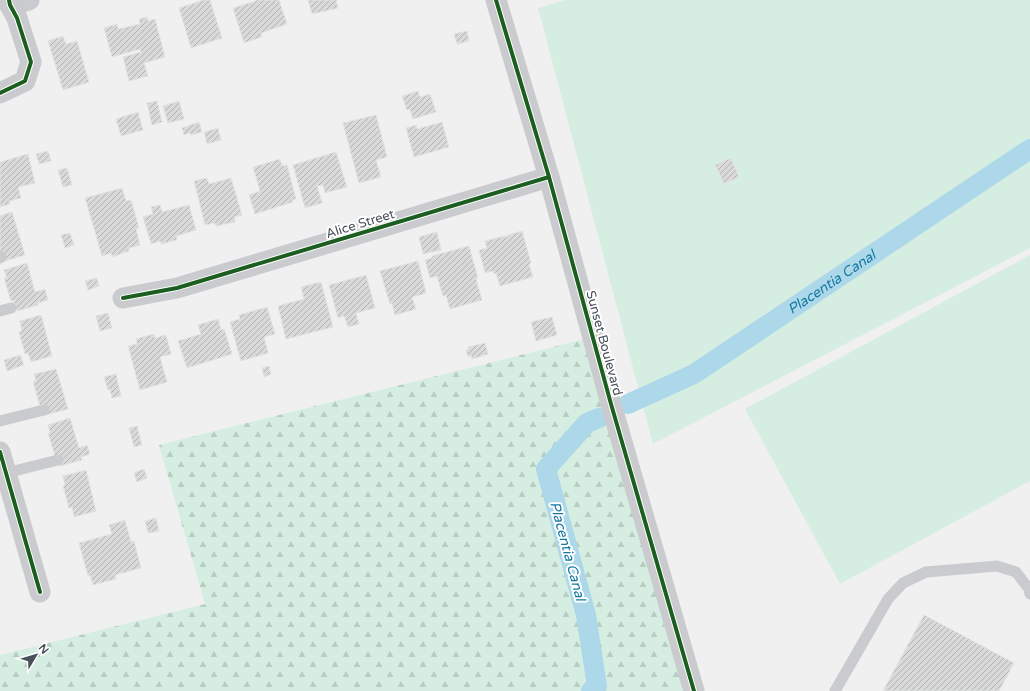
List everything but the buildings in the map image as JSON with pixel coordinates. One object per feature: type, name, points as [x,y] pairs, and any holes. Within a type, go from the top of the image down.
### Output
[{"type":"street","name":"Sunset Boulevard","points":[[496,0],[549,177],[611,404],[694,691]]},
{"type":"street","points":[[0,93],[25,81],[31,62],[17,18],[16,2]]},
{"type":"street","name":"Alice Street","points":[[122,298],[177,288],[549,177]]},
{"type":"street","points":[[0,452],[5,477],[40,592]]},
{"type":"lane","points":[[0,421],[44,410]]},
{"type":"lane","points":[[5,477],[58,460]]},
{"type":"lane","points":[[835,691],[888,599],[903,583],[926,572],[997,566],[1016,572],[1029,589],[1030,594]]},
{"type":"green space","points":[[565,0],[1030,0],[1030,248],[653,444],[538,8]]},
{"type":"green space","points":[[1030,255],[1030,481],[840,584],[745,409]]},
{"type":"green space","points":[[585,339],[685,691],[0,691],[0,655],[205,604],[159,445]]},
{"type":"waterway","name":"Placentia Canal","points":[[628,404],[694,374],[1030,149]]},
{"type":"waterway","name":"Placentia Canal","points":[[591,691],[597,686],[586,615],[546,469],[587,423],[599,418]]},
{"type":"cycle path","points":[[0,93],[25,81],[31,62],[17,18],[9,0]]},
{"type":"cycle path","points":[[496,0],[549,177],[611,404],[694,691]]},
{"type":"cycle path","points":[[123,298],[177,288],[549,177]]},
{"type":"cycle path","points":[[0,452],[40,592]]}]
